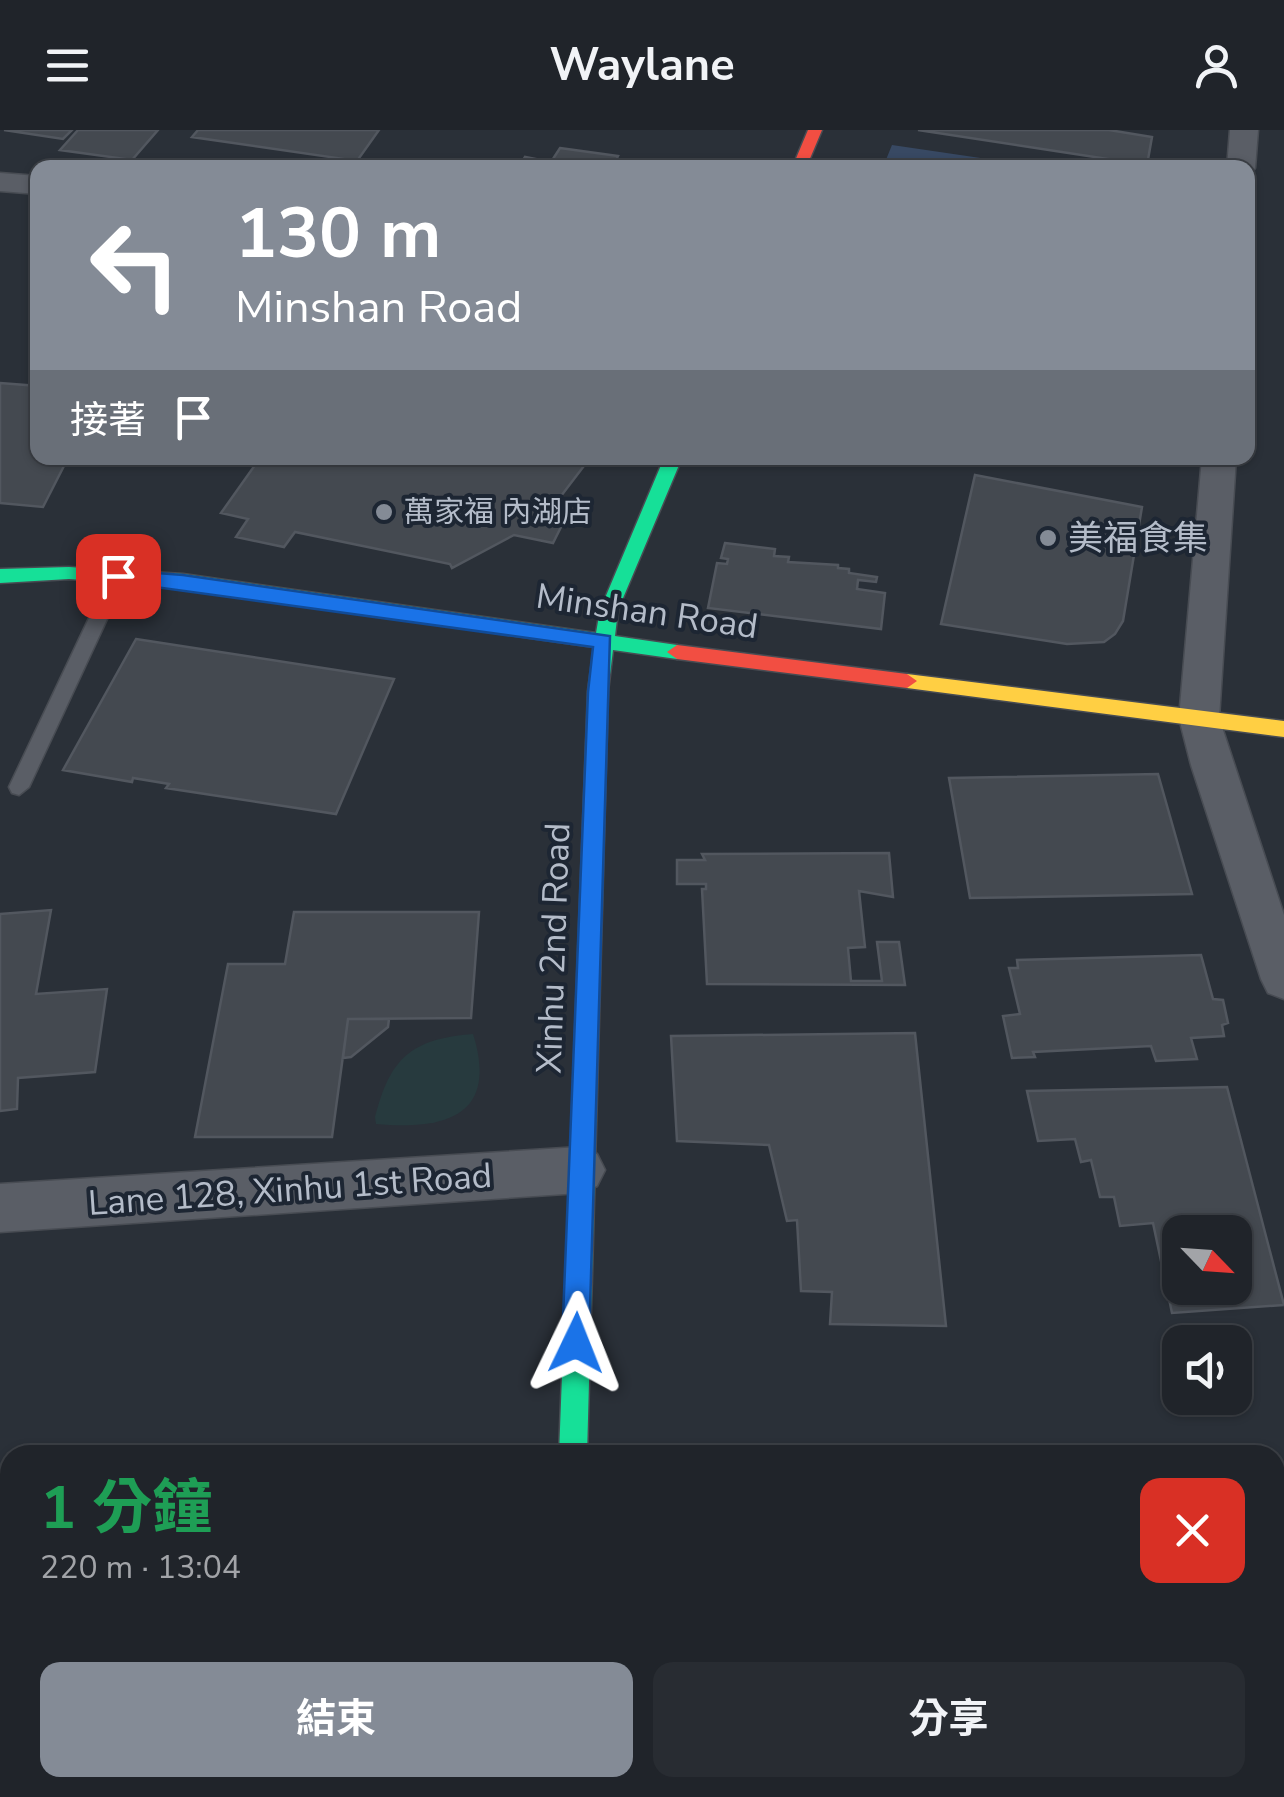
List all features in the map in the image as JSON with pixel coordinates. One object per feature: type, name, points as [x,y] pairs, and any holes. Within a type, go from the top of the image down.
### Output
[{"type":"street","points":[[802,160],[815,130]]},
{"type":"street","points":[[1242,160],[1244,130]]},
{"type":"street","points":[[0,182],[30,184]]},
{"type":"street","name":"Xinhu 2nd Road","points":[[573,1445],[580,1170],[603,641],[609,610],[670,465]]},
{"type":"street","points":[[1218,465],[1199,718],[1211,765],[1284,979]]},
{"type":"street","name":"Minshan Road","points":[[0,576],[69,573],[183,581],[603,641],[1284,729]]},
{"type":"street","name":"Lane 128, Xinhu 1st Road","points":[[0,1208],[580,1170]]},
{"type":"lane","points":[[19,787],[118,576]]},
{"type":"green space","points":[[473,1034],[479,1062],[472,1101],[443,1120],[376,1124],[388,1080],[406,1055],[434,1041]]},
{"type":"water","points":[[892,145],[994,160],[886,160]]},
{"type":"building","points":[[4,130],[72,130],[63,139]]},
{"type":"building","points":[[78,130],[158,130],[132,160],[60,150]]},
{"type":"building","points":[[198,130],[379,130],[358,160],[192,137]]},
{"type":"building","points":[[918,130],[1109,130],[1152,137],[1148,160],[1114,160]]},
{"type":"building","points":[[560,148],[618,156],[616,160],[552,160]]},
{"type":"building","points":[[0,383],[30,385],[30,465],[64,465],[43,507],[0,503]]},
{"type":"building","name":"萬家福 內湖店","points":[[255,465],[585,465],[558,500],[535,520],[561,527],[553,543],[514,535],[452,568],[450,564],[295,532],[284,547],[236,537],[248,519],[221,513]]},
{"type":"building","name":"美福食集","points":[[975,475],[1142,507],[1123,621],[1115,634],[1104,642],[1067,644],[941,624]]},
{"type":"building","points":[[725,543],[775,549],[774,556],[789,557],[788,562],[838,565],[849,569],[849,573],[877,577],[876,582],[858,580],[857,589],[885,593],[881,629],[708,608],[717,563],[727,564],[728,559],[721,558]]},
{"type":"building","points":[[136,639],[394,679],[336,814],[166,788],[169,784],[133,778],[132,782],[63,770]]},
{"type":"building","points":[[1158,774],[1192,894],[970,898],[949,778]]},
{"type":"building","points":[[889,853],[893,897],[859,891],[865,947],[848,948],[851,981],[882,981],[877,942],[899,942],[905,985],[707,984],[702,889],[706,889],[706,884],[677,884],[677,860],[705,860],[702,854]]},
{"type":"building","points":[[51,910],[36,994],[107,989],[95,1072],[18,1078],[17,1109],[0,1111],[0,914]]},
{"type":"building","points":[[294,912],[479,912],[471,1018],[348,1019],[332,1137],[195,1137],[228,964],[285,964]]},
{"type":"building","points":[[1201,955],[1213,999],[1223,1000],[1228,1023],[1222,1025],[1224,1036],[1191,1038],[1197,1059],[1156,1061],[1151,1046],[1033,1052],[1035,1057],[1012,1058],[1003,1016],[1020,1014],[1009,968],[1018,968],[1017,960]]},
{"type":"building","points":[[348,1019],[389,1019],[388,1027],[351,1057],[343,1058]]},
{"type":"building","points":[[915,1033],[946,1326],[830,1324],[832,1292],[801,1291],[797,1220],[787,1221],[769,1145],[677,1141],[671,1036]]},
{"type":"building","points":[[1227,1087],[1284,1305],[1172,1313],[1170,1305],[1252,1305],[1252,1215],[1162,1215],[1162,1266],[1153,1223],[1120,1226],[1114,1197],[1100,1197],[1091,1160],[1081,1162],[1075,1139],[1038,1141],[1027,1091]]},
{"type":"traffic: fast","points":[[573,1445],[598,691],[609,610],[670,465]]},
{"type":"traffic: fast","points":[[0,576],[69,573],[183,581],[677,652]]},
{"type":"traffic: slow","points":[[907,681],[1284,729]]},
{"type":"traffic: jam","points":[[802,160],[815,130]]},
{"type":"traffic: jam","points":[[677,652],[907,681]]},
{"type":"place","name":"萬家福 內湖店","points":[[384,512]]},
{"type":"place","name":"美福食集","points":[[1048,538]]},
{"type":"route","points":[[118,576],[183,581],[603,641],[581,1128],[576,1343]]}]
